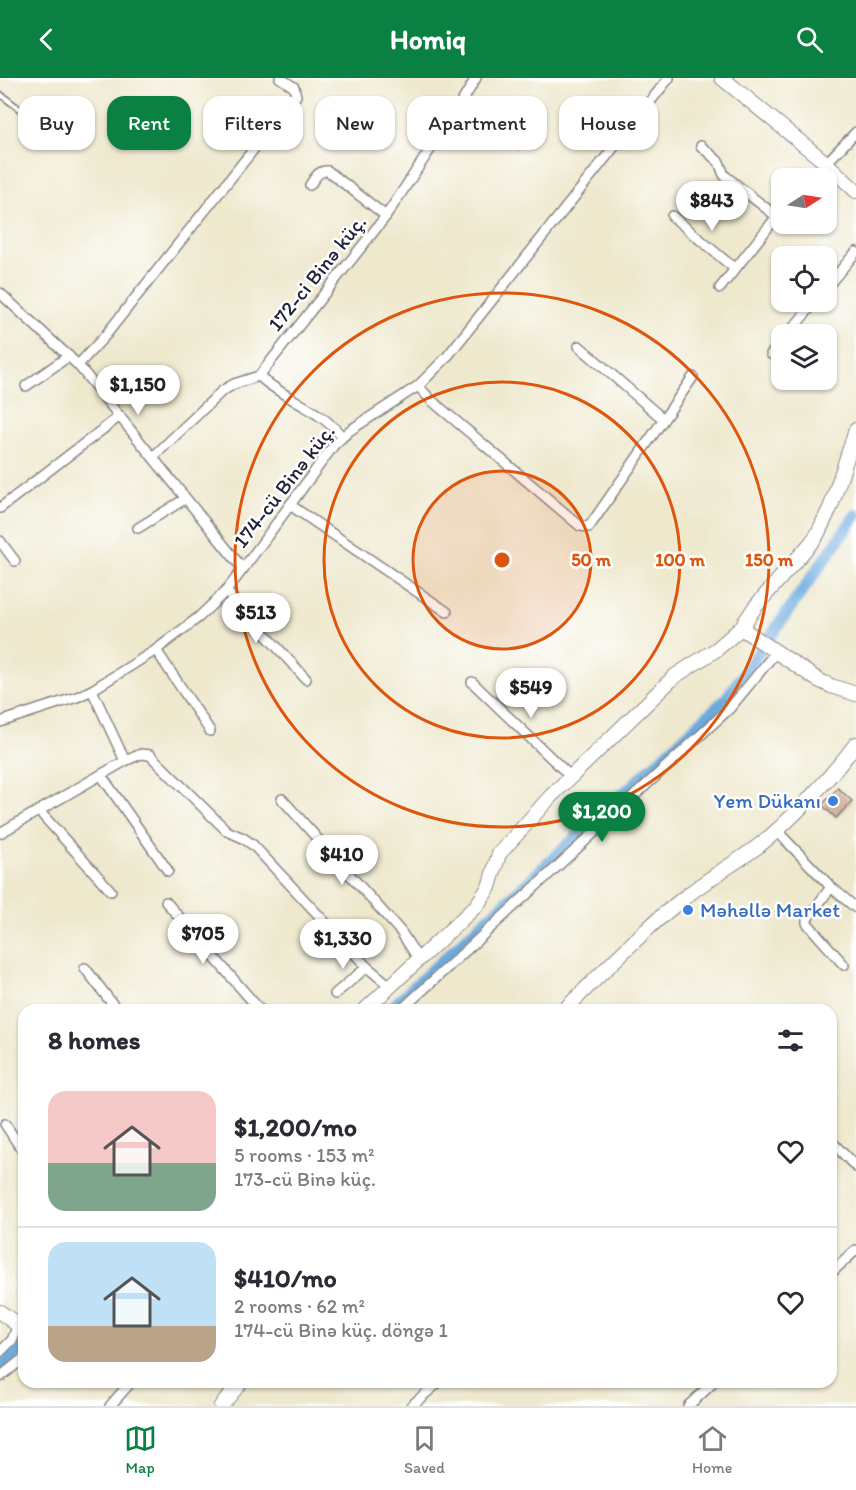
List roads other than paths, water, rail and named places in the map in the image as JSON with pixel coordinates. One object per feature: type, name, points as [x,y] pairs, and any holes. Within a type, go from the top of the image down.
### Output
[{"type":"street","points":[[78,365],[105,336],[296,96],[294,87],[280,78]]},
{"type":"street","name":"172-ci Binə küç.","points":[[466,96],[476,78]]},
{"type":"street","name":"174-cü Binə küç.","points":[[0,722],[92,690],[156,650],[200,617],[243,570],[342,437],[418,386],[446,358],[669,78]]},
{"type":"street","points":[[722,78],[856,191]]},
{"type":"street","points":[[822,168],[856,132]]},
{"type":"street","points":[[701,146],[719,162],[724,175],[771,207]]},
{"type":"street","name":"172-ci Binə küç.","points":[[259,376],[386,216],[430,150]]},
{"type":"street","points":[[310,185],[318,173],[322,170],[328,171],[386,216]]},
{"type":"street","points":[[672,216],[735,269]]},
{"type":"street","points":[[720,288],[771,223]]},
{"type":"street","points":[[837,275],[856,252]]},
{"type":"street","points":[[0,293],[78,365],[243,570]]},
{"type":"street","points":[[796,324],[807,312]]},
{"type":"street","points":[[579,346],[663,419]]},
{"type":"street","points":[[26,386],[69,356]]},
{"type":"street","points":[[153,457],[222,391],[234,384],[259,376],[328,423],[342,437]]},
{"type":"street","points":[[418,386],[431,400],[580,526],[590,527],[693,377]]},
{"type":"street","points":[[0,508],[120,416]]},
{"type":"street","points":[[371,1004],[484,897],[499,854],[570,776],[675,676],[717,649],[741,628],[817,535],[831,506],[856,430]]},
{"type":"street","points":[[138,528],[185,499]]},
{"type":"street","points":[[290,505],[447,612]]},
{"type":"street","points":[[0,541],[15,561]]},
{"type":"street","points":[[226,591],[306,678]]},
{"type":"street","points":[[741,628],[818,680],[831,686],[855,689]]},
{"type":"street","points":[[156,650],[210,731]]},
{"type":"street","points":[[408,1004],[730,708],[776,652]]},
{"type":"street","points":[[472,682],[570,776]]},
{"type":"street","points":[[92,690],[125,761]]},
{"type":"street","points":[[570,1004],[658,920],[689,894],[758,846],[776,830],[816,791],[856,744]]},
{"type":"street","points":[[0,833],[125,761],[141,754],[150,755],[227,831],[253,845],[367,968],[390,986]]},
{"type":"street","points":[[101,775],[168,871]]},
{"type":"street","points":[[282,799],[401,932],[419,960]]},
{"type":"street","points":[[39,811],[111,891]]},
{"type":"street","points":[[776,830],[831,887],[856,908]]},
{"type":"street","points":[[831,887],[807,919],[807,923],[844,965]]},
{"type":"street","points":[[166,902],[255,1004]]},
{"type":"street","points":[[86,968],[113,1004]]},
{"type":"street","points":[[336,994],[367,968]]},
{"type":"street","points":[[5,1124],[18,1144]]},
{"type":"street","points":[[837,1147],[856,1167]]},
{"type":"street","points":[[837,1267],[856,1250]]},
{"type":"street","points":[[0,1312],[18,1324]]},
{"type":"street","points":[[0,1352],[18,1332]]},
{"type":"street","points":[[0,1377],[18,1363]]},
{"type":"street","points":[[110,1406],[126,1388]]},
{"type":"street","points":[[221,1406],[236,1388]]},
{"type":"street","points":[[414,1405],[432,1388]]},
{"type":"street","points":[[688,1406],[708,1388]]},
{"type":"lane","points":[[0,94],[18,108]]},
{"type":"waterway","points":[[396,1004],[726,699],[856,515]]},
{"type":"waterway","points":[[0,1367],[18,1351]]},
{"type":"place","name":"Yem Dükanı","points":[[833,801]]},
{"type":"place","name":"Məhəllə Market","points":[[688,910]]}]
